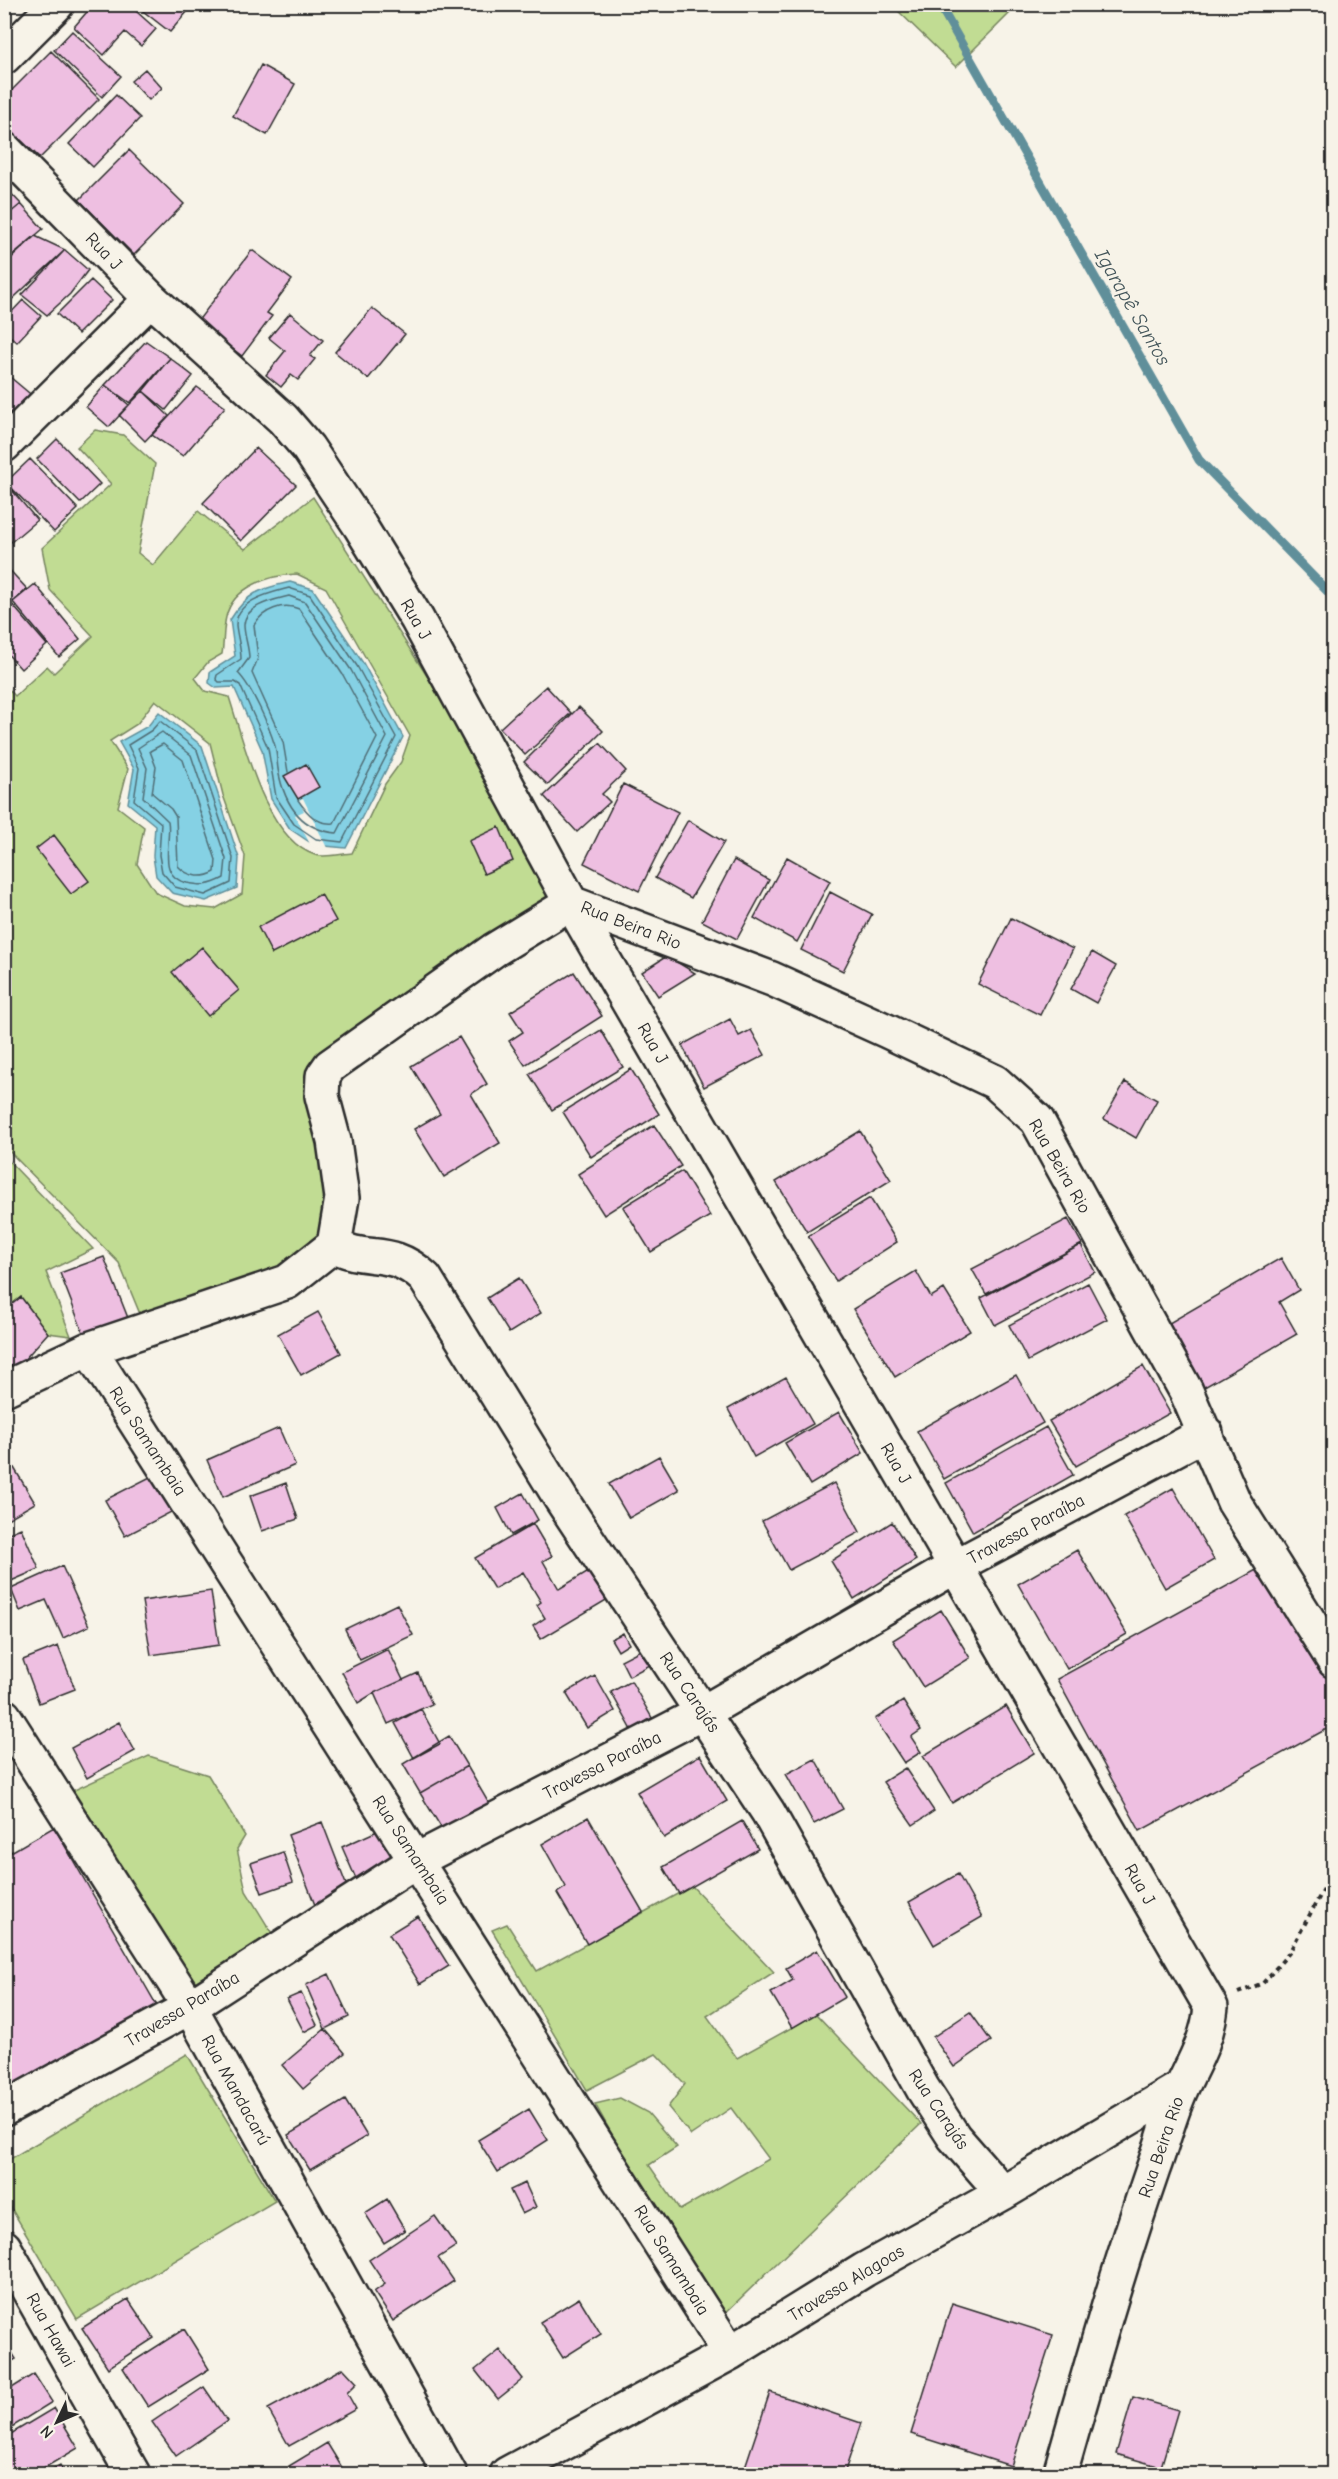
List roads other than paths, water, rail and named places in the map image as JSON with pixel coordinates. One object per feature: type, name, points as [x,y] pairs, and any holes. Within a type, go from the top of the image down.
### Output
[{"type":"street","points":[[4,57],[57,4]]},
{"type":"street","name":"Rua J","points":[[4,149],[151,299],[243,381],[283,419],[308,448],[417,619],[571,903],[1211,2007]]},
{"type":"street","points":[[4,445],[151,299]]},
{"type":"street","points":[[4,1389],[89,1349],[287,1282],[334,1245],[342,1198],[334,1141],[322,1096],[323,1076],[330,1066],[494,950],[571,903]]},
{"type":"street","name":"Rua Beira Rio","points":[[571,903],[772,979],[995,1082],[1037,1120],[1206,1433],[1234,1502],[1334,1661]]},
{"type":"street","name":"Rua Carajás","points":[[334,1245],[344,1251],[382,1255],[409,1263],[425,1278],[561,1499],[768,1812],[923,2089],[954,2137],[1003,2193]]},
{"type":"street","name":"Rua Samambaia","points":[[89,1349],[730,2353]]},
{"type":"street","name":"Travessa Paraíba","points":[[4,2109],[190,2007],[417,1860],[704,1712],[956,1566],[1206,1433]]},
{"type":"street","name":"Rua Mandacarú","points":[[4,1716],[190,2007],[450,2475]]},
{"type":"street","name":"Rua Beira Rio","points":[[1060,2475],[1102,2326],[1182,2087],[1201,2050],[1209,2026],[1211,2007]]},
{"type":"street","name":"Travessa Alagoas","points":[[507,2475],[730,2353],[864,2270],[1003,2193],[1182,2087]]},
{"type":"street","name":"Rua Hawai","points":[[4,2247],[132,2475]]},
{"type":"water","points":[[290,582],[313,589],[363,663],[403,737],[346,848],[314,845],[290,829],[271,799],[262,750],[234,687],[216,688],[209,683],[210,672],[235,656],[230,620],[236,611],[248,598],[262,590]]},
{"type":"water","points":[[159,712],[202,746],[239,858],[237,888],[206,901],[172,893],[156,876],[153,856],[155,825],[128,803],[134,769],[119,742],[148,726]]},
{"type":"waterway","name":"Igarapê Santos","points":[[939,4],[1199,460],[1334,598]]}]
